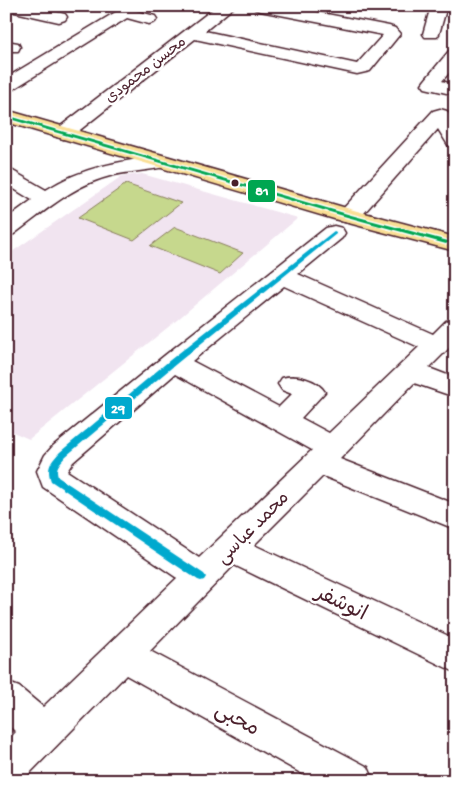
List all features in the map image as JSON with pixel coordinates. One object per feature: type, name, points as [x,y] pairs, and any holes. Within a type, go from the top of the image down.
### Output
[{"type":"main road","points":[[6,116],[161,162],[342,225],[455,244]]},
{"type":"street","points":[[10,6],[59,17]]},
{"type":"street","name":"محسن محمودی","points":[[64,133],[227,6]]},
{"type":"street","points":[[192,33],[361,69],[389,40],[392,32],[260,6]]},
{"type":"street","points":[[6,86],[36,74],[72,51],[126,10],[149,18]]},
{"type":"street","points":[[431,34],[437,11],[455,19]]},
{"type":"street","points":[[452,63],[431,84],[455,90]]},
{"type":"street","points":[[201,577],[54,479],[52,471],[55,463],[63,454],[173,362],[342,225],[440,114],[455,141]]},
{"type":"street","points":[[6,229],[48,200],[88,176],[112,169],[161,162]]},
{"type":"street","points":[[6,175],[48,200]]},
{"type":"street","points":[[280,276],[445,336]]},
{"type":"street","name":"محمد عباسی","points":[[6,770],[445,336]]},
{"type":"street","points":[[173,362],[281,421],[325,455],[455,517]]},
{"type":"street","points":[[409,371],[455,388]]},
{"type":"street","points":[[281,421],[311,392],[292,384]]},
{"type":"street","name":"انوشفر","points":[[229,548],[455,656]]},
{"type":"street","name":"محبی","points":[[122,654],[354,781]]},
{"type":"street","points":[[6,699],[43,732]]},
{"type":"street","points":[[6,770],[21,781]]},
{"type":"shaded area","points":[[142,174],[298,218],[177,320],[29,439],[6,429],[6,256],[122,176]]},
{"type":"green space","points":[[126,184],[181,203],[134,240],[78,218]]},
{"type":"green space","points":[[175,227],[243,253],[220,274],[150,246]]},
{"type":"transit line","name":"81","points":[[6,116],[349,216],[446,242]]},
{"type":"transit line","name":"29","points":[[201,577],[54,479],[52,471],[55,463],[63,454],[173,362],[334,233]]}]
